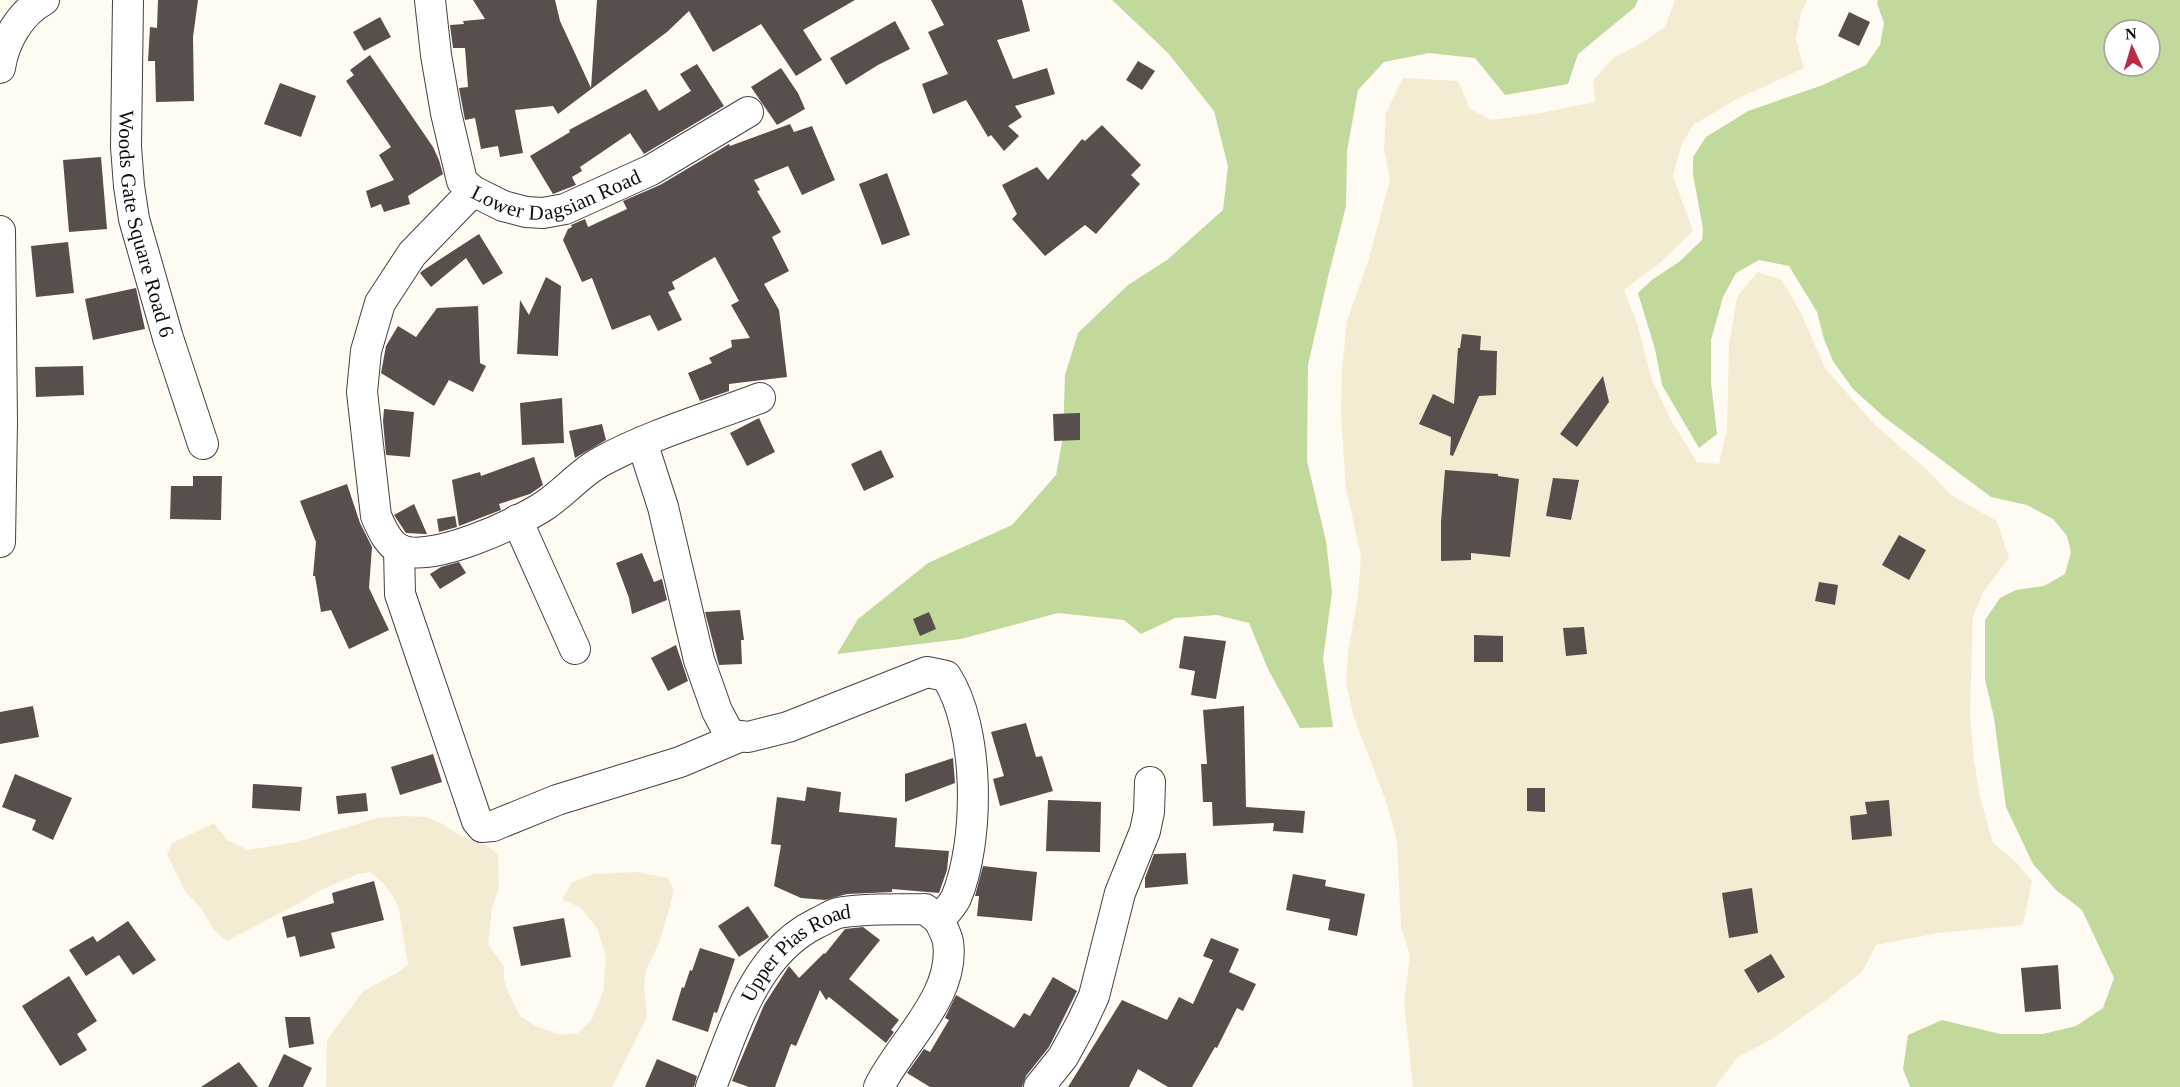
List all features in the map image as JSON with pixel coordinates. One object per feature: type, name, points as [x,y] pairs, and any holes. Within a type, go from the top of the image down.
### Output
[{"type":"street","points":[[0,68],[2,55],[14,29],[33,6],[44,0]]},
{"type":"street","name":"Woods Gate Square Road 6","points":[[128,0],[126,147],[134,219],[171,348],[203,444]]},
{"type":"street","name":"Lower Dagsian Road","points":[[430,0],[446,113],[462,181],[473,191],[502,206],[526,212],[543,213],[565,209],[651,170],[748,112]]},
{"type":"street","points":[[473,191],[412,254],[380,303],[366,351],[362,392],[376,516],[383,533],[399,549],[424,554],[478,538],[544,506],[601,461],[642,442],[760,399]]},
{"type":"street","points":[[0,231],[2,423],[0,542]]},
{"type":"street","points":[[642,442],[663,507],[699,660],[724,724],[732,735],[748,737],[788,727],[927,672],[946,676],[954,688],[969,740],[973,820],[966,863],[955,900],[939,920],[948,941],[944,982],[923,1020],[888,1067],[879,1087]]},
{"type":"street","points":[[517,520],[575,650]]},
{"type":"street","points":[[399,549],[400,594],[477,821],[482,827],[494,826],[557,800],[680,762],[739,737]]},
{"type":"street","points":[[1039,1087],[1063,1057],[1094,996],[1120,893],[1145,831],[1149,812],[1150,782]]},
{"type":"street","name":"Upper Pias Road","points":[[711,1087],[747,996],[762,973],[791,939],[810,926],[836,914],[925,909],[939,920]]},
{"type":"shaded area","points":[[1675,0],[1807,0],[1801,13],[1796,39],[1804,68],[1735,100],[1693,125],[1681,146],[1673,176],[1693,231],[1660,263],[1624,290],[1638,326],[1652,380],[1671,420],[1697,462],[1719,464],[1727,430],[1729,345],[1737,297],[1757,272],[1782,280],[1802,315],[1825,368],[1875,425],[1926,469],[1951,495],[1997,521],[2009,558],[1984,591],[1973,616],[1970,714],[1980,797],[1993,843],[2017,863],[2032,881],[2023,925],[1938,933],[1876,945],[1862,972],[1775,1037],[1737,1058],[1715,1087],[1413,1087],[1404,1002],[1410,955],[1401,927],[1397,841],[1386,801],[1354,718],[1346,683],[1361,556],[1346,488],[1341,414],[1342,370],[1347,321],[1368,262],[1390,180],[1384,149],[1386,113],[1403,78],[1458,81],[1470,109],[1491,120],[1595,102],[1593,81],[1613,58],[1640,44],[1665,27]]},
{"type":"shaded area","points":[[426,817],[443,824],[459,835],[486,845],[498,854],[499,887],[492,908],[488,944],[504,966],[504,979],[508,992],[520,1016],[536,1026],[560,1035],[578,1033],[592,1019],[603,992],[606,957],[597,928],[580,907],[562,900],[572,882],[594,874],[637,872],[668,878],[674,890],[659,943],[646,970],[644,986],[647,1017],[612,1087],[326,1087],[327,1040],[363,991],[408,965],[399,909],[394,898],[383,883],[370,872],[358,874],[319,891],[227,941],[214,930],[201,908],[185,891],[167,854],[172,843],[214,823],[227,840],[248,850],[297,842],[377,818]]},
{"type":"green space","points":[[1112,0],[1638,0],[1635,7],[1578,54],[1568,84],[1505,95],[1475,58],[1429,53],[1384,62],[1358,90],[1347,151],[1346,206],[1308,365],[1307,461],[1326,541],[1332,592],[1323,659],[1333,727],[1300,728],[1268,669],[1249,623],[1217,615],[1175,618],[1141,634],[1124,620],[1058,613],[961,639],[837,654],[858,619],[928,563],[1012,525],[1056,475],[1063,437],[1065,375],[1078,333],[1128,285],[1167,260],[1223,210],[1228,166],[1214,111],[1168,53]]},
{"type":"green space","points":[[1878,0],[2180,0],[2180,1087],[1910,1087],[1903,1069],[1908,1035],[1942,1020],[2000,1034],[2043,1034],[2076,1026],[2103,1008],[2114,978],[2082,910],[2056,890],[2033,864],[2006,807],[1994,718],[1985,679],[1985,620],[2000,598],[2016,590],[2044,586],[2065,574],[2071,552],[2067,536],[2053,519],[2027,505],[1991,497],[1884,417],[1853,389],[1833,361],[1817,312],[1789,266],[1759,260],[1736,273],[1723,297],[1711,340],[1711,383],[1717,434],[1699,448],[1662,385],[1655,349],[1638,293],[1653,279],[1679,262],[1702,240],[1703,229],[1693,174],[1693,157],[1706,137],[1748,111],[1823,85],[1866,65],[1880,45],[1884,23]]},
{"type":"building","points":[[158,0],[198,0],[193,37],[194,101],[156,102],[155,61],[148,61],[150,27],[157,28]]},
{"type":"building","points":[[473,0],[555,0],[560,21],[591,88],[597,0],[855,0],[803,30],[822,60],[796,76],[761,24],[713,52],[689,11],[667,32],[558,114],[553,106],[515,110],[523,153],[500,157],[498,146],[481,149],[475,118],[465,120],[459,88],[468,87],[465,48],[453,48],[450,25],[485,19]]},
{"type":"building","points":[[931,0],[1022,0],[1030,31],[997,40],[1013,79],[1047,68],[1055,94],[1015,106],[1022,117],[1008,126],[1019,136],[1004,151],[991,135],[988,137],[966,100],[933,114],[922,84],[948,74],[928,32],[944,25]]},
{"type":"building","points":[[1849,12],[1870,22],[1859,46],[1838,36]]},
{"type":"building","points":[[380,17],[391,37],[364,51],[353,32]]},
{"type":"building","points":[[895,21],[910,49],[846,85],[830,58]]},
{"type":"building","points":[[370,55],[433,147],[443,174],[408,196],[410,204],[384,212],[381,204],[371,208],[366,191],[394,180],[379,155],[391,147],[346,81],[354,75],[350,70]]},
{"type":"building","points":[[1138,61],[1155,71],[1142,90],[1126,80]]},
{"type":"building","points":[[697,64],[724,106],[644,154],[630,133],[580,167],[582,171],[572,177],[576,185],[553,194],[530,156],[570,132],[569,130],[646,89],[659,111],[691,91],[680,74]]},
{"type":"building","points":[[781,68],[798,93],[805,109],[777,125],[751,87]]},
{"type":"building","points":[[280,83],[316,96],[301,137],[264,124]]},
{"type":"building","points":[[790,124],[794,132],[812,126],[835,180],[802,195],[788,166],[754,180],[760,190],[757,191],[781,232],[772,237],[789,271],[764,284],[779,310],[787,377],[729,384],[729,391],[700,401],[688,373],[712,363],[709,358],[732,347],[731,340],[750,338],[731,305],[739,301],[715,257],[672,282],[675,289],[668,292],[682,320],[658,331],[650,315],[612,330],[592,278],[582,282],[563,240],[568,229],[572,227],[571,225],[585,219],[588,227],[627,209],[623,201],[660,185],[729,144],[730,146]]},
{"type":"building","points":[[1102,125],[1141,165],[1131,175],[1140,184],[1096,234],[1085,225],[1045,256],[1012,219],[1017,214],[1002,185],[1037,167],[1048,180],[1082,139],[1085,141]]},
{"type":"building","points":[[101,157],[107,229],[69,232],[63,160]]},
{"type":"building","points":[[887,173],[910,235],[882,245],[859,184]]},
{"type":"building","points":[[479,234],[503,273],[483,285],[466,258],[431,287],[420,273]]},
{"type":"building","points":[[68,242],[74,293],[36,297],[31,246]]},
{"type":"building","points":[[546,277],[561,286],[558,356],[517,354],[520,300],[529,315]]},
{"type":"building","points":[[136,288],[145,329],[93,340],[85,299]]},
{"type":"building","points":[[478,306],[480,363],[486,366],[473,392],[449,380],[434,406],[381,373],[386,346],[398,326],[416,337],[437,308]]},
{"type":"building","points":[[1462,334],[1481,336],[1480,350],[1497,351],[1496,395],[1479,396],[1453,456],[1450,455],[1451,437],[1419,424],[1433,394],[1454,404],[1458,348],[1460,348]]},
{"type":"building","points":[[83,366],[84,395],[36,397],[35,367]]},
{"type":"building","points":[[1603,376],[1609,402],[1577,447],[1560,434]]},
{"type":"building","points":[[562,398],[564,443],[522,445],[520,403]]},
{"type":"building","points":[[384,409],[414,412],[410,457],[386,455]]},
{"type":"building","points":[[1080,413],[1080,440],[1054,441],[1053,414]]},
{"type":"building","points":[[759,418],[775,452],[747,466],[730,433]]},
{"type":"building","points":[[602,424],[606,440],[575,458],[569,431]]},
{"type":"building","points":[[881,450],[894,477],[864,491],[851,464]]},
{"type":"building","points":[[534,457],[543,485],[530,494],[499,504],[501,510],[459,526],[452,480],[480,472],[481,476]]},
{"type":"building","points":[[1445,470],[1498,474],[1498,476],[1519,479],[1510,557],[1471,553],[1471,560],[1441,561]]},
{"type":"building","points":[[193,476],[222,476],[221,520],[170,519],[171,486],[193,486]]},
{"type":"building","points":[[1553,478],[1579,480],[1571,520],[1546,516]]},
{"type":"building","points":[[347,484],[360,523],[372,547],[369,588],[389,630],[349,649],[331,610],[321,612],[315,576],[313,576],[316,542],[300,501]]},
{"type":"building","points":[[414,504],[427,534],[406,533],[394,515]]},
{"type":"building","points":[[455,516],[457,527],[439,532],[437,519]]},
{"type":"building","points":[[1899,535],[1926,550],[1909,580],[1882,565]]},
{"type":"building","points":[[642,553],[654,582],[662,579],[667,600],[632,614],[629,598],[616,563]]},
{"type":"building","points":[[459,562],[466,573],[440,589],[430,574],[441,567]]},
{"type":"building","points":[[1819,582],[1838,585],[1835,605],[1815,601]]},
{"type":"building","points":[[740,610],[744,640],[741,640],[742,664],[719,665],[705,612]]},
{"type":"building","points":[[929,612],[936,629],[920,636],[913,619]]},
{"type":"building","points":[[1584,627],[1587,654],[1566,656],[1563,628]]},
{"type":"building","points":[[1474,635],[1503,636],[1503,662],[1474,662]]},
{"type":"building","points":[[1184,636],[1226,641],[1216,699],[1191,695],[1195,671],[1179,668]]},
{"type":"building","points":[[676,645],[688,681],[668,691],[651,658]]},
{"type":"building","points":[[33,706],[39,737],[0,744],[0,712]]},
{"type":"building","points":[[1244,706],[1246,807],[1305,811],[1303,833],[1273,831],[1274,823],[1213,826],[1212,802],[1203,802],[1201,764],[1207,764],[1203,710]]},
{"type":"building","points":[[1026,723],[1036,757],[1042,756],[1053,791],[1000,806],[993,779],[1004,776],[991,732]]},
{"type":"building","points":[[433,754],[442,782],[400,795],[391,767]]},
{"type":"building","points":[[953,758],[955,783],[905,802],[905,774]]},
{"type":"building","points":[[15,774],[72,798],[53,840],[32,830],[36,820],[2,807]]},
{"type":"building","points":[[253,784],[302,787],[300,811],[252,808]]},
{"type":"building","points":[[807,787],[841,792],[839,812],[897,818],[895,847],[949,851],[947,870],[939,893],[892,889],[892,892],[847,894],[825,900],[801,898],[774,886],[781,845],[771,844],[777,797],[805,801]]},
{"type":"building","points":[[1527,788],[1545,788],[1545,812],[1527,811]]},
{"type":"building","points":[[366,793],[368,811],[338,814],[336,796]]},
{"type":"building","points":[[1048,800],[1101,802],[1100,852],[1046,851]]},
{"type":"building","points":[[1889,800],[1892,836],[1852,840],[1850,816],[1867,814],[1865,802]]},
{"type":"building","points":[[1186,853],[1188,884],[1145,888],[1145,878],[1154,854]]},
{"type":"building","points":[[983,866],[1037,872],[1032,921],[977,916],[979,896],[975,896]]},
{"type":"building","points":[[1293,874],[1326,880],[1325,886],[1365,894],[1357,936],[1328,930],[1330,919],[1286,910]]},
{"type":"building","points":[[374,881],[384,920],[331,933],[335,948],[300,957],[295,936],[287,938],[282,917],[334,903],[332,893]]},
{"type":"building","points":[[1752,888],[1758,933],[1729,938],[1722,893]]},
{"type":"building","points":[[748,906],[769,937],[739,957],[718,926]]},
{"type":"building","points":[[564,918],[571,957],[521,966],[513,927]]},
{"type":"building","points":[[128,921],[156,960],[133,975],[119,955],[86,976],[69,950],[93,936],[97,942]]},
{"type":"building","points":[[863,927],[880,940],[849,979],[899,1020],[891,1030],[894,1032],[886,1043],[829,997],[826,1000],[820,990],[796,1046],[791,1044],[775,1087],[749,1087],[732,1081],[764,1005],[789,966],[799,978],[825,954],[845,929]]},
{"type":"building","points":[[1211,938],[1239,949],[1229,972],[1256,984],[1243,1011],[1237,1008],[1217,1048],[1215,1047],[1192,1087],[1168,1087],[1138,1069],[1129,1087],[1068,1087],[1122,1000],[1167,1020],[1179,997],[1193,1004],[1213,960],[1203,956]]},
{"type":"building","points":[[700,948],[735,959],[717,1013],[714,1012],[708,1032],[672,1020],[682,987],[684,988],[690,970],[692,971]]},
{"type":"building","points":[[1771,954],[1785,977],[1758,993],[1744,970]]},
{"type":"building","points":[[2058,965],[2061,1009],[2025,1012],[2021,968]]},
{"type":"building","points":[[69,976],[97,1021],[77,1034],[87,1050],[60,1066],[22,1006]]},
{"type":"building","points":[[1053,977],[1077,991],[1049,1047],[1026,1076],[1022,1087],[930,1087],[907,1073],[924,1049],[930,1052],[949,1020],[945,1018],[956,995],[1014,1028],[1024,1013],[1030,1016]]},
{"type":"building","points":[[285,1017],[310,1017],[314,1044],[289,1048]]},
{"type":"building","points":[[284,1054],[312,1068],[303,1087],[268,1087]]},
{"type":"building","points":[[657,1059],[697,1076],[694,1087],[645,1087]]},
{"type":"building","points":[[239,1062],[258,1087],[201,1087]]}]
